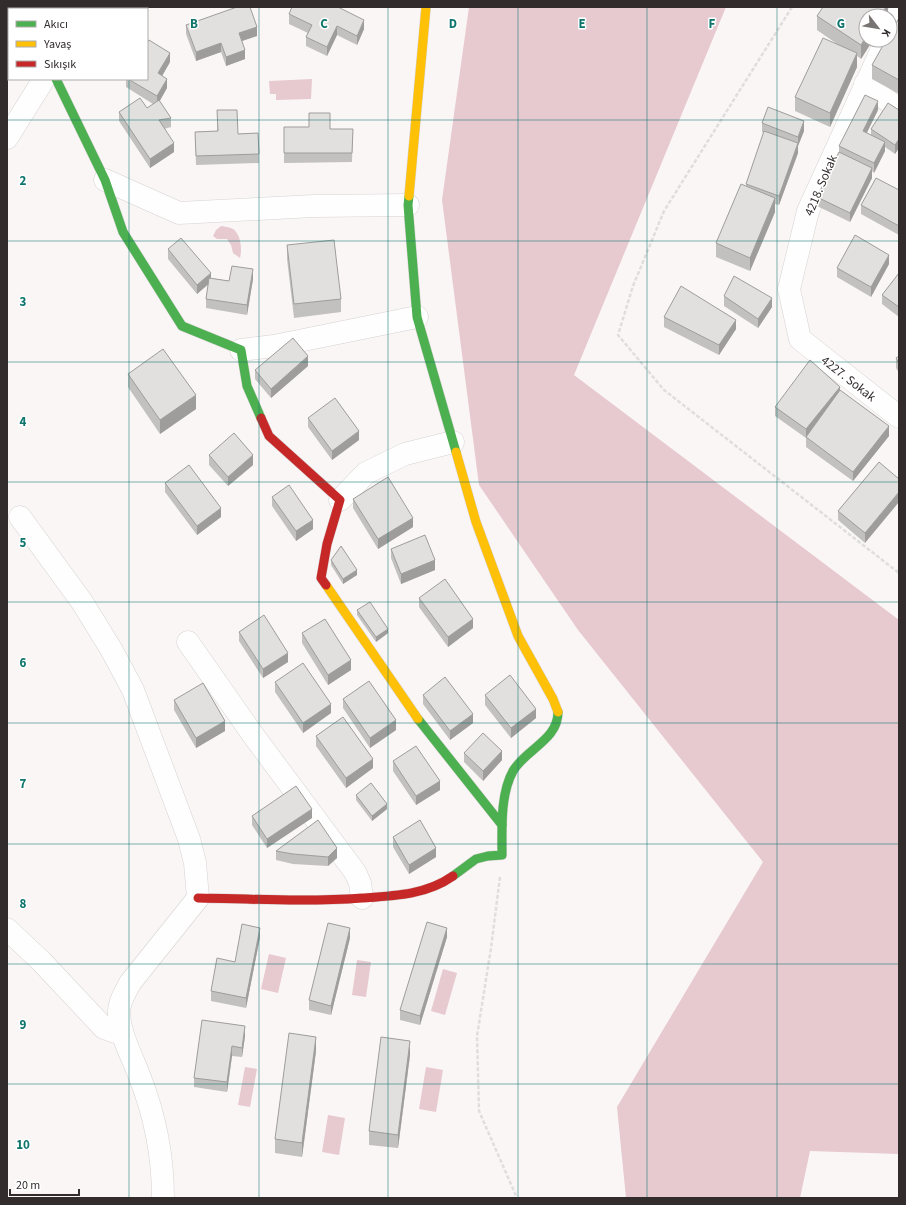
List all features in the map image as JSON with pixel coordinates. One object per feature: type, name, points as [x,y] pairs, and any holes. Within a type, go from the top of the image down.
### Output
[{"type":"street","points":[[198,898],[326,901],[394,896],[413,893],[432,887],[448,879],[476,859],[502,855],[502,825],[506,790],[513,771],[523,758],[551,734],[558,721],[558,710],[553,699],[518,636],[476,522],[417,318],[408,204],[421,8]]},
{"type":"street","name":"4218. Sokak","points":[[800,339],[789,289],[808,211],[882,48]]},
{"type":"street","points":[[7,138],[43,80]]},
{"type":"street","points":[[56,80],[105,180],[123,232],[182,326],[241,350],[274,346],[417,318]]},
{"type":"street","points":[[865,84],[899,109]]},
{"type":"street","points":[[105,180],[179,213],[314,206],[408,204]]},
{"type":"street","name":"4227. Sokak","points":[[800,339],[899,417]]},
{"type":"street","points":[[241,350],[247,386],[269,436],[340,500]]},
{"type":"street","points":[[453,442],[405,454],[366,473],[340,500],[327,544],[321,578],[425,729],[502,825]]},
{"type":"street","points":[[20,517],[82,602],[111,649],[133,690],[189,839],[195,863],[198,898],[130,983],[121,998],[118,1013],[122,1031],[152,1109],[160,1143],[163,1198]]},
{"type":"street","points":[[188,642],[253,735],[355,872],[360,883],[362,898]]},
{"type":"street","points":[[7,929],[41,961],[104,1028],[115,1032],[122,1031]]},
{"type":"path","points":[[792,7],[664,211],[633,286],[618,336],[664,390],[899,573]]},
{"type":"path","points":[[502,855],[491,948],[477,1036],[479,1111],[517,1198]]},
{"type":"shaded area","points":[[469,7],[726,7],[574,375],[899,620],[899,1154],[810,1151],[800,1198],[626,1198],[617,1107],[763,862],[578,630],[479,485],[442,200]]},
{"type":"shaded area","points":[[312,79],[311,99],[276,100],[276,94],[270,94],[269,81]]},
{"type":"shaded area","points":[[221,226],[235,230],[238,235],[241,244],[240,258],[233,253],[231,245],[227,239],[217,239],[213,236],[216,230]]},
{"type":"shaded area","points":[[269,954],[286,958],[278,993],[261,989]]},
{"type":"shaded area","points":[[357,960],[371,962],[366,997],[352,995]]},
{"type":"shaded area","points":[[443,969],[457,973],[445,1015],[431,1011]]},
{"type":"shaded area","points":[[245,1067],[257,1069],[250,1107],[238,1105]]},
{"type":"shaded area","points":[[426,1067],[443,1070],[436,1112],[419,1109]]},
{"type":"shaded area","points":[[328,1115],[345,1118],[339,1155],[322,1152]]},
{"type":"building","points":[[237,7],[250,7],[257,27],[239,33],[245,50],[226,57],[221,43],[196,52],[186,25]]},
{"type":"building","points":[[292,7],[338,7],[364,20],[357,36],[337,26],[327,47],[306,37],[312,25],[289,14]]},
{"type":"building","points":[[823,7],[886,7],[858,8],[858,43],[817,16]]},
{"type":"building","points":[[899,18],[899,80],[872,65],[882,48],[898,48]]},
{"type":"building","points":[[823,38],[857,53],[830,113],[795,97]]},
{"type":"building","points":[[149,40],[170,53],[158,73],[167,79],[157,96],[130,80],[148,80]]},
{"type":"building","points":[[865,95],[878,101],[863,131],[885,142],[874,163],[839,146]]},
{"type":"building","points":[[140,98],[147,108],[159,100],[171,118],[159,120],[174,143],[150,159],[119,112]]},
{"type":"building","points":[[888,103],[899,110],[899,139],[895,145],[871,129]]},
{"type":"building","points":[[768,107],[804,121],[798,137],[762,123]]},
{"type":"building","points":[[217,110],[237,110],[238,134],[258,133],[259,154],[196,156],[195,132],[218,131]]},
{"type":"building","points":[[309,113],[330,113],[330,129],[353,129],[352,153],[284,153],[284,127],[309,127]]},
{"type":"building","points":[[764,131],[798,143],[779,196],[746,184]]},
{"type":"building","points":[[839,152],[872,168],[850,213],[817,197]]},
{"type":"building","points":[[876,178],[899,190],[899,226],[861,205]]},
{"type":"building","points":[[741,184],[775,198],[750,258],[716,243]]},
{"type":"building","points":[[855,235],[889,255],[871,287],[837,268]]},
{"type":"building","points":[[181,238],[211,273],[197,285],[168,249]]},
{"type":"building","points":[[334,240],[341,299],[294,304],[287,245]]},
{"type":"building","points":[[232,266],[253,269],[247,305],[206,299],[209,278],[229,281]]},
{"type":"building","points":[[899,273],[899,307],[882,295]]},
{"type":"building","points":[[734,276],[772,298],[758,319],[724,296]]},
{"type":"building","points":[[681,286],[736,320],[719,345],[664,317]]},
{"type":"building","points":[[293,338],[308,356],[271,389],[255,370]]},
{"type":"building","points":[[163,349],[196,395],[160,420],[128,374]]},
{"type":"building","points":[[899,356],[899,363],[896,358]]},
{"type":"building","points":[[810,360],[840,387],[806,429],[775,407]]},
{"type":"building","points":[[840,390],[889,426],[853,472],[806,437]]},
{"type":"building","points":[[335,398],[359,431],[332,451],[308,418]]},
{"type":"building","points":[[234,433],[253,455],[228,477],[209,455]]},
{"type":"building","points":[[879,462],[899,479],[899,492],[865,533],[838,511]]},
{"type":"building","points":[[189,465],[221,508],[197,526],[165,483]]},
{"type":"building","points":[[388,477],[413,518],[378,539],[353,499]]},
{"type":"building","points":[[289,485],[313,520],[296,531],[272,497]]},
{"type":"building","points":[[425,535],[435,560],[401,574],[391,549]]},
{"type":"building","points":[[341,546],[357,570],[343,579],[331,560]]},
{"type":"building","points":[[445,579],[473,619],[448,637],[419,598]]},
{"type":"building","points":[[370,602],[388,629],[376,637],[357,610]]},
{"type":"building","points":[[264,615],[288,653],[263,669],[239,632]]},
{"type":"building","points":[[325,619],[351,660],[328,675],[302,633]]},
{"type":"building","points":[[303,663],[331,704],[303,723],[275,682]]},
{"type":"building","points":[[510,675],[536,709],[511,728],[485,695]]},
{"type":"building","points":[[445,677],[473,714],[450,731],[423,695]]},
{"type":"building","points":[[369,681],[396,720],[370,738],[343,699]]},
{"type":"building","points":[[203,683],[225,721],[196,738],[174,700]]},
{"type":"building","points":[[343,717],[373,759],[346,778],[316,736]]},
{"type":"building","points":[[483,733],[502,751],[483,771],[464,753]]},
{"type":"building","points":[[416,746],[440,781],[416,796],[393,761]]},
{"type":"building","points":[[371,783],[387,804],[372,816],[356,795]]},
{"type":"building","points":[[296,786],[312,809],[267,839],[252,816]]},
{"type":"building","points":[[318,820],[337,848],[328,857],[276,851]]},
{"type":"building","points":[[420,820],[436,848],[409,865],[393,837]]},
{"type":"building","points":[[427,922],[447,928],[420,1016],[400,1010]]},
{"type":"building","points":[[328,923],[350,928],[331,1006],[309,1000]]},
{"type":"building","points":[[242,924],[260,928],[246,998],[211,991],[217,958],[235,962]]},
{"type":"building","points":[[202,1020],[245,1026],[242,1048],[232,1046],[227,1082],[194,1078]]},
{"type":"building","points":[[289,1033],[316,1037],[302,1143],[275,1139]]},
{"type":"building","points":[[381,1037],[410,1041],[398,1135],[369,1131]]},
{"type":"traffic: fast","points":[[56,80],[105,180],[123,232],[182,326],[241,350],[247,386],[261,418]]},
{"type":"traffic: fast","points":[[409,196],[408,205],[417,317],[456,452]]},
{"type":"traffic: fast","points":[[453,876],[476,859],[502,855],[504,801],[509,780],[519,763],[553,730],[557,722],[558,712]]},
{"type":"traffic: fast","points":[[418,719],[502,825]]},
{"type":"traffic: slow","points":[[409,196],[426,7]]},
{"type":"traffic: slow","points":[[456,452],[476,522],[518,636],[553,699],[558,712]]},
{"type":"traffic: slow","points":[[326,585],[418,719]]},
{"type":"traffic: jam","points":[[261,418],[269,436],[340,500],[327,544],[321,578],[326,585]]},
{"type":"traffic: jam","points":[[198,898],[301,900],[386,896],[421,891],[453,876]]}]
